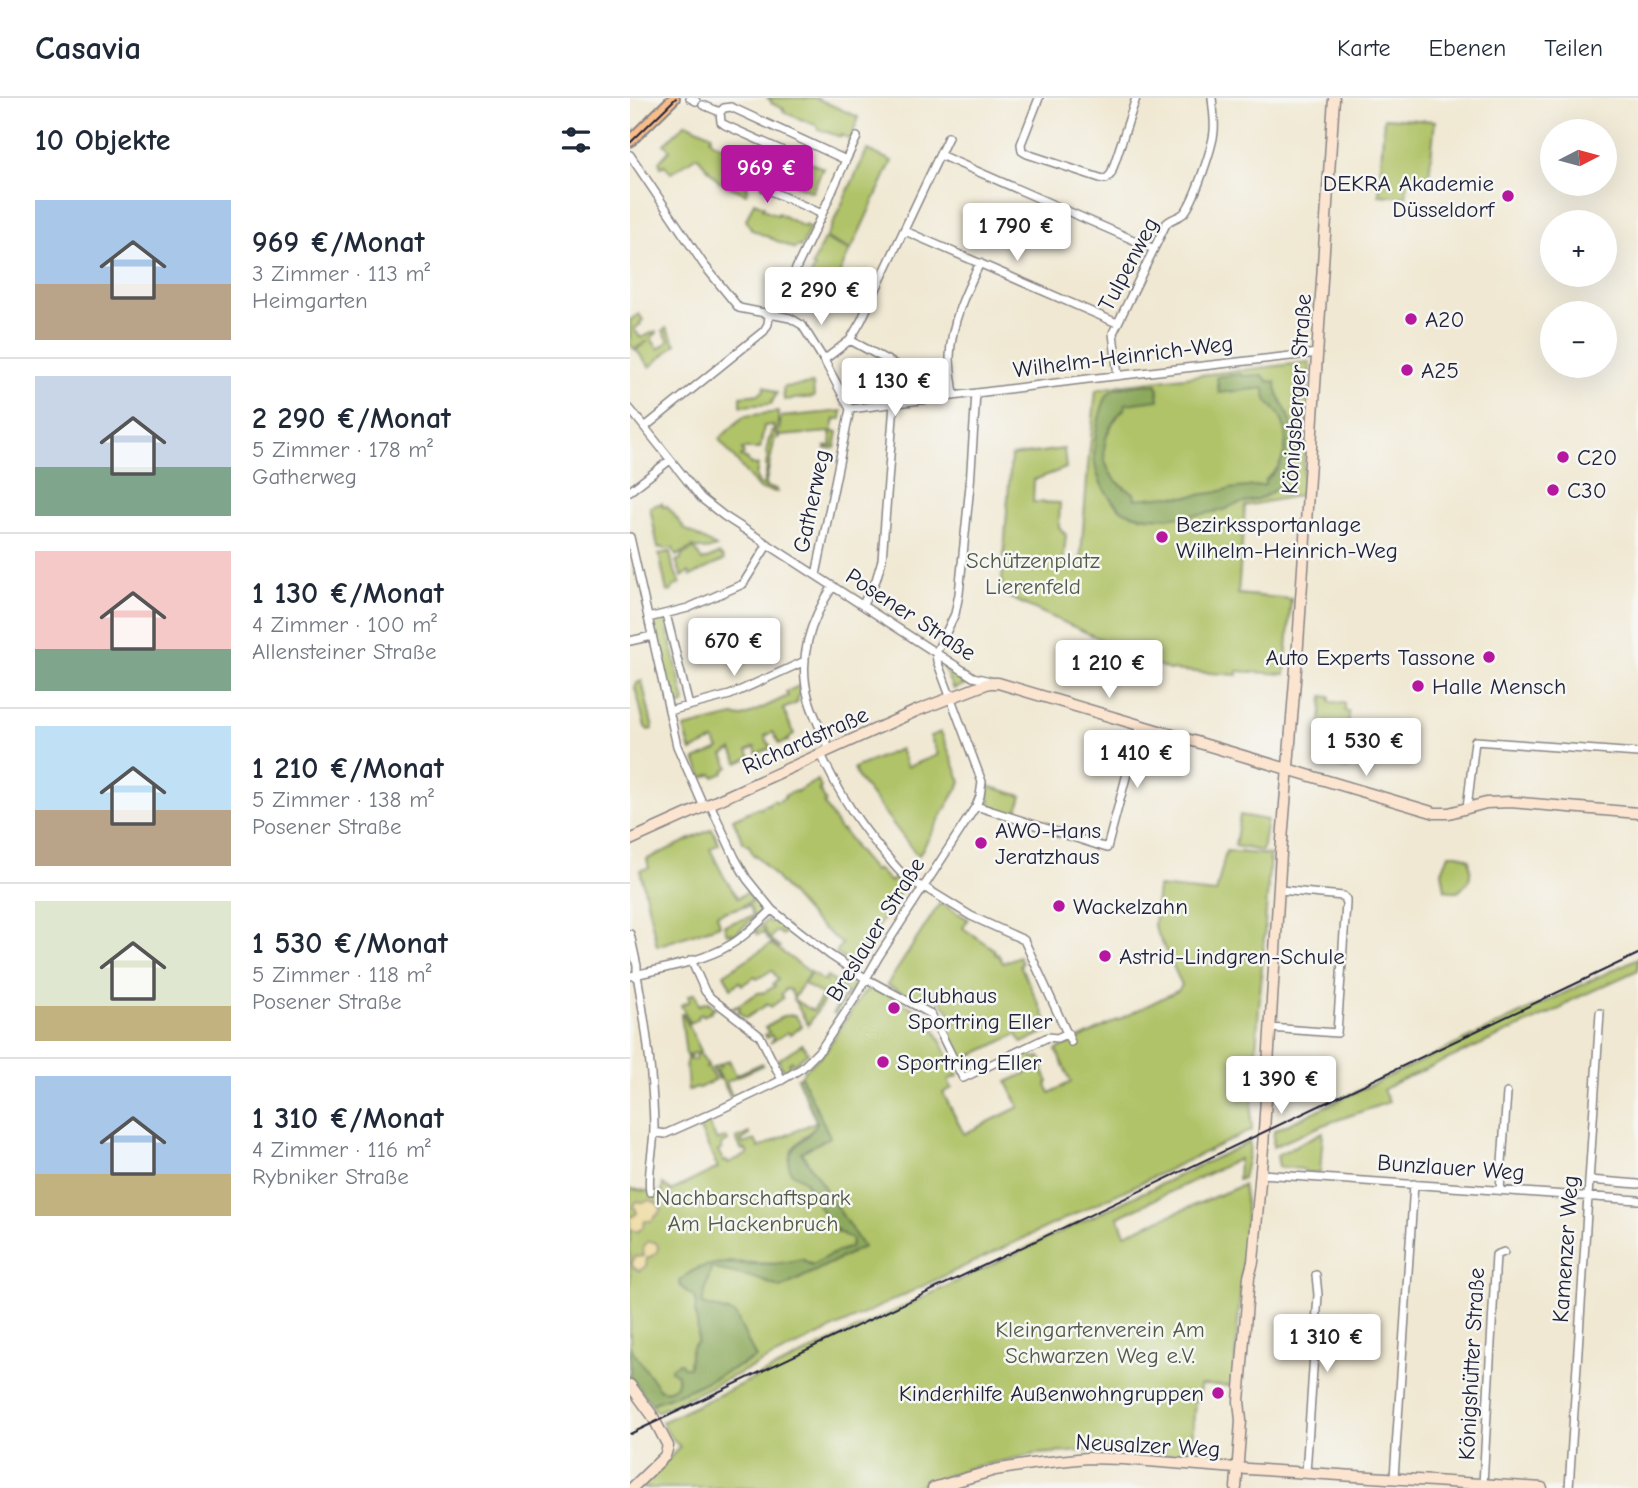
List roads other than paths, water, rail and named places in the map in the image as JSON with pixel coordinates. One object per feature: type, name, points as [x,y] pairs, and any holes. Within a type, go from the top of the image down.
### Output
[{"type":"main road","points":[[630,141],[674,98]]},
{"type":"street","points":[[1039,98],[1021,149],[1027,154],[1107,179],[1136,98]]},
{"type":"street","name":"Tulpenweg","points":[[1118,376],[1113,333],[1168,220],[1182,215],[1192,200],[1213,139],[1212,98]]},
{"type":"street","name":"Königsberger Straße","points":[[1236,1488],[1241,1421],[1248,1377],[1255,1276],[1253,1262],[1335,98]]},
{"type":"street","points":[[696,101],[720,112]]},
{"type":"street","points":[[720,112],[731,107],[846,160]]},
{"type":"street","points":[[720,112],[721,122],[725,125],[781,150]]},
{"type":"street","points":[[788,134],[764,188],[822,214]]},
{"type":"street","points":[[645,427],[764,331],[857,137]]},
{"type":"street","points":[[824,360],[850,340],[862,321],[948,137]]},
{"type":"street","points":[[630,155],[699,258],[739,308],[795,320],[802,325],[850,409]]},
{"type":"street","points":[[940,155],[1154,249]]},
{"type":"street","points":[[905,231],[1117,323]]},
{"type":"street","points":[[954,396],[950,359],[955,322],[980,263]]},
{"type":"street","points":[[850,340],[896,365]]},
{"type":"street","name":"Wilhelm-Heinrich-Weg","points":[[850,409],[1318,353]]},
{"type":"street","points":[[936,653],[953,620],[959,594],[976,393]]},
{"type":"street","points":[[863,604],[876,580],[882,560],[894,404]]},
{"type":"street","name":"Posener Straße","points":[[630,409],[701,498],[724,516],[974,677],[1434,813],[1449,813],[1486,803],[1510,802],[1638,813]]},
{"type":"street","name":"Gatherweg","points":[[816,575],[850,409]]},
{"type":"street","points":[[630,491],[670,460]]},
{"type":"street","points":[[630,537],[677,746],[735,859],[772,910],[865,978],[931,1014],[963,1078],[1048,1037],[1057,1038],[1068,1033]]},
{"type":"street","points":[[648,618],[688,608],[743,584],[768,544]]},
{"type":"street","points":[[833,586],[814,618],[805,661],[805,676],[809,701],[835,785],[862,828],[899,871],[917,886],[924,887],[970,916],[1022,938],[1071,1042]]},
{"type":"street","points":[[666,614],[689,706]]},
{"type":"street","points":[[630,641],[652,636]]},
{"type":"street","name":"Breslauer Straße","points":[[654,1132],[665,1133],[678,1128],[782,1080],[802,1068],[821,1049],[976,806],[981,796],[982,782],[936,661],[936,653]]},
{"type":"street","points":[[669,711],[730,695],[805,661]]},
{"type":"street","name":"Richardstraße","points":[[630,841],[951,697],[998,683]]},
{"type":"street","points":[[976,806],[1107,848],[1140,725]]},
{"type":"street","points":[[1467,808],[1475,741],[1638,753]]},
{"type":"street","points":[[1270,1028],[1338,1033],[1346,899],[1343,896],[1280,890]]},
{"type":"street","points":[[633,975],[719,951],[746,934],[772,910]]},
{"type":"street","points":[[630,934],[637,966],[633,975],[648,1041],[654,1132],[649,1192]]},
{"type":"street","points":[[691,960],[711,998],[760,1036],[782,1080]]},
{"type":"street","name":"Kamenzer Weg","points":[[1569,1488],[1600,1013]]},
{"type":"street","points":[[1500,1190],[1507,1093]]},
{"type":"street","name":"Bunzlauer Weg","points":[[1261,1174],[1638,1200]]},
{"type":"street","points":[[1589,1180],[1638,1184]]},
{"type":"street","points":[[1394,1478],[1414,1184]]},
{"type":"street","name":"Königshütter Straße","points":[[1483,1484],[1496,1255],[1504,1252]]},
{"type":"street","points":[[1306,1473],[1318,1295],[1316,1275]]},
{"type":"street","points":[[630,1385],[652,1415],[667,1441],[668,1449],[665,1456],[632,1488]]},
{"type":"street","name":"Neusalzer Weg","points":[[933,1488],[962,1484],[995,1470],[1087,1458],[1542,1488]]},
{"type":"tram line","points":[[630,143],[676,98]]},
{"type":"railway","points":[[630,1434],[1638,954]]},
{"type":"place","name":"DEKRA Akademie Düsseldorf","points":[[1508,196]]},
{"type":"place","name":"A20","points":[[1411,319]]},
{"type":"place","name":"A25","points":[[1407,370]]},
{"type":"place","name":"C20","points":[[1563,457]]},
{"type":"place","name":"C30","points":[[1553,490]]},
{"type":"place","name":"Bezirkssportanlage Wilhelm-Heinrich-Weg","points":[[1162,537]]},
{"type":"place","name":"Auto Experts Tassone","points":[[1489,657]]},
{"type":"place","name":"Halle Mensch","points":[[1418,686]]},
{"type":"place","name":"AWO-Hans Jeratzhaus","points":[[981,843]]},
{"type":"place","name":"Wackelzahn","points":[[1059,906]]},
{"type":"place","name":"Astrid-Lindgren-Schule","points":[[1105,956]]},
{"type":"place","name":"Clubhaus Sportring Eller","points":[[894,1008]]},
{"type":"place","name":"Sportring Eller","points":[[883,1062]]},
{"type":"place","name":"Kinderhilfe Außenwohngruppen","points":[[1218,1393]]},
{"type":"park label","name":"Schützenplatz Lierenfeld","points":[[1033,573]]},
{"type":"park label","name":"Nachbarschaftspark Am Hackenbruch","points":[[753,1210]]},
{"type":"park label","name":"Kleingartenverein Am Schwarzen Weg e.V.","points":[[1100,1342]]}]
